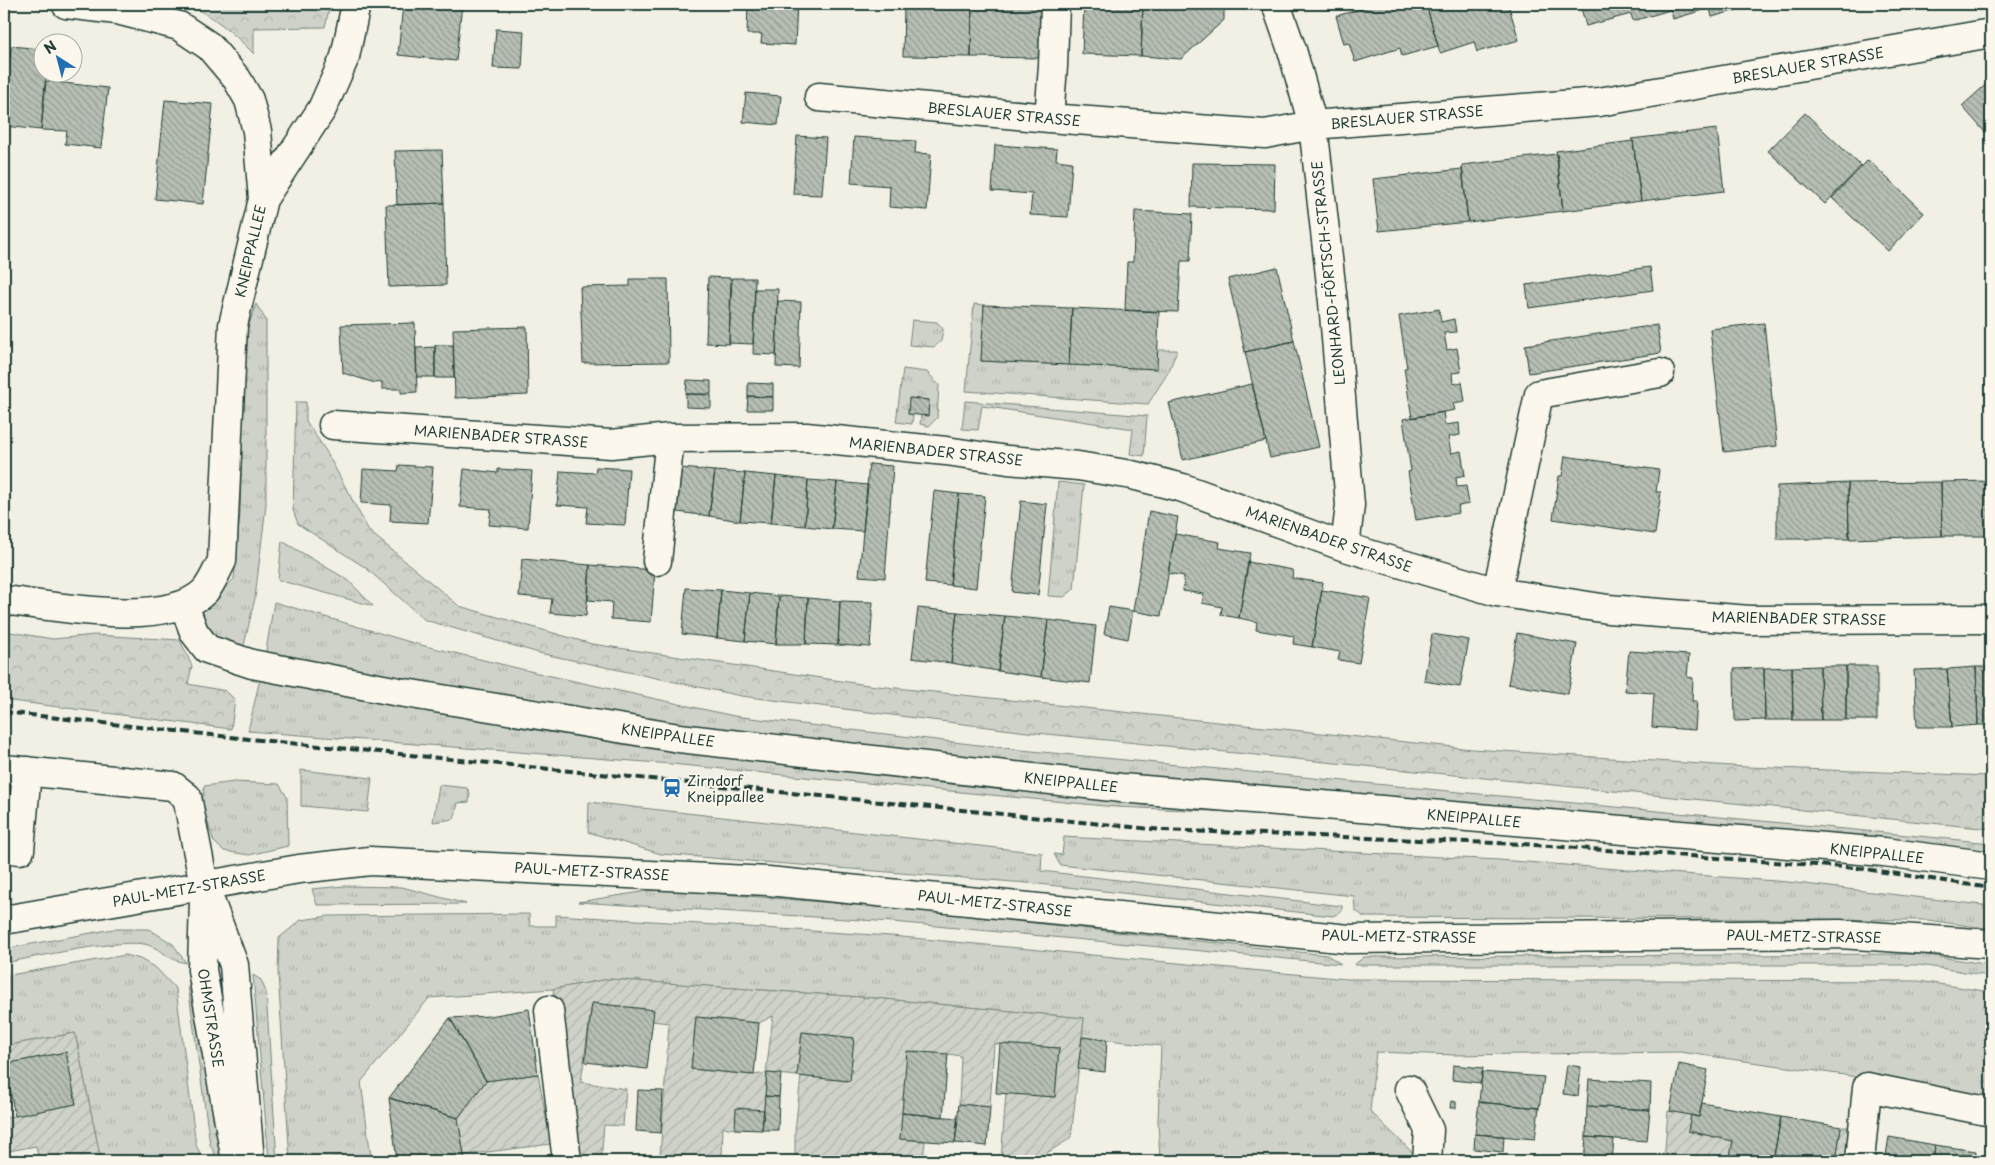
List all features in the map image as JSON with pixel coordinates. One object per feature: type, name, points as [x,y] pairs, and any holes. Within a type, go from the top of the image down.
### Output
[{"type":"street","name":"KNEIPPALLEE","points":[[4,600],[88,610],[142,613],[184,605],[206,590],[222,561],[233,325],[263,199],[258,131],[249,100],[237,78],[209,46],[180,26],[117,10],[66,4]]},
{"type":"street","points":[[263,199],[322,109],[345,57],[356,4]]},
{"type":"street","points":[[1049,118],[1055,4]]},
{"type":"street","name":"LEONHARD-FÖRTSCH-STRASSE","points":[[1276,4],[1294,57],[1313,125],[1333,302],[1350,505],[1345,547]]},
{"type":"street","name":"BRESLAUER STRASSE","points":[[819,97],[1049,118],[1264,134],[1313,125],[1600,102],[1991,33]]},
{"type":"street","points":[[1497,592],[1539,394],[1660,373]]},
{"type":"street","name":"MARIENBADER STRASSE","points":[[333,425],[611,444],[670,438],[806,437],[1078,466],[1132,475],[1183,488],[1345,547],[1497,592],[1608,609],[1750,620],[1991,619]]},
{"type":"street","points":[[657,562],[670,438]]},
{"type":"street","name":"KNEIPPALLEE","points":[[184,605],[194,632],[207,649],[252,664],[399,692],[679,738],[1120,788],[1884,852],[1991,866]]},
{"type":"street","points":[[4,848],[20,850],[16,770],[173,786],[187,797],[204,885]]},
{"type":"street","name":"PAUL-METZ-STRASSE","points":[[4,920],[299,869],[370,861],[768,881],[1348,939],[1840,934],[1991,944]]},
{"type":"street","name":"OHMSTRASSE","points":[[204,885],[202,970],[231,1139],[237,1161]]},
{"type":"street","name":"OHMSTRASSE","points":[[204,885],[234,965],[250,1161]]},
{"type":"street","points":[[549,1010],[567,1161]]},
{"type":"street","points":[[1860,1161],[1867,1087],[1991,1112]]},
{"type":"street","points":[[1409,1089],[1429,1130],[1427,1161]]},
{"type":"green space","points":[[182,4],[330,4],[325,27],[254,28],[254,54],[212,18]]},
{"type":"green space","points":[[256,304],[266,320],[266,505],[255,598],[242,654],[211,639],[202,617],[203,607],[234,579],[240,513],[245,337]]},
{"type":"green space","points":[[974,304],[984,305],[981,361],[1156,369],[1157,350],[1177,350],[1169,371],[1148,404],[966,391]]},
{"type":"green space","points":[[912,320],[937,322],[943,329],[941,341],[934,347],[909,345]]},
{"type":"green space","points":[[903,369],[927,372],[939,385],[937,418],[929,426],[920,424],[921,415],[928,415],[929,400],[910,398],[913,414],[912,424],[896,422]]},
{"type":"green space","points":[[965,401],[1147,416],[1144,456],[1130,454],[1133,429],[982,406],[978,430],[962,429]]},
{"type":"green space","points":[[296,402],[306,402],[306,421],[326,451],[369,531],[459,606],[592,644],[868,685],[1472,749],[1747,767],[1991,776],[1991,829],[1027,732],[741,696],[539,653],[425,620],[366,568],[298,524],[293,510]]},
{"type":"green space","points":[[1058,482],[1084,485],[1074,589],[1064,597],[1048,596]]},
{"type":"green space","points":[[282,541],[348,580],[373,606],[278,580]]},
{"type":"green space","points":[[274,602],[417,644],[542,674],[734,716],[1021,750],[1991,843],[1991,860],[1126,780],[679,731],[265,657]]},
{"type":"green space","points":[[4,631],[53,639],[95,635],[180,640],[192,666],[188,684],[226,691],[235,700],[231,729],[4,700]]},
{"type":"green space","points":[[261,674],[675,745],[1878,861],[1427,820],[1115,807],[671,764],[248,731]]},
{"type":"green space","points":[[301,770],[372,778],[368,812],[301,806]]},
{"type":"green space","points":[[234,782],[279,784],[287,797],[288,846],[249,855],[224,851],[214,842],[202,805],[204,786]]},
{"type":"green space","points":[[439,785],[467,788],[470,793],[469,802],[458,803],[454,819],[433,822]]},
{"type":"green space","points":[[589,802],[1042,853],[1041,871],[1342,906],[1342,911],[1333,916],[1039,884],[661,854],[588,832]]},
{"type":"green space","points":[[1064,837],[1499,860],[1788,882],[1991,906],[1991,929],[1928,920],[1364,917],[1355,910],[1354,896],[1060,865],[1054,854],[1062,855]]},
{"type":"green space","points":[[344,886],[402,887],[466,904],[317,905],[312,889]]},
{"type":"green space","points":[[660,889],[896,908],[1327,955],[1341,964],[893,922],[578,902]]},
{"type":"green space","points":[[529,914],[530,926],[556,926],[556,915],[891,936],[1347,979],[1919,981],[1991,992],[1991,1100],[1838,1074],[1680,1052],[1454,1055],[1376,1052],[1370,1111],[1416,1156],[1415,1161],[1160,1161],[1158,1120],[1161,1046],[1082,1037],[1084,1018],[874,998],[609,979],[553,989],[429,998],[361,1082],[371,1157],[355,1161],[290,1161],[278,973],[279,938],[301,920],[329,916]]},
{"type":"green space","points":[[113,929],[149,929],[173,944],[186,963],[175,960],[148,945],[136,943],[100,946],[4,963],[4,949]]},
{"type":"green space","points":[[1921,954],[1991,965],[1991,976],[1919,965],[1354,965],[1364,957]]},
{"type":"green space","points":[[126,955],[140,959],[156,968],[176,989],[196,1145],[204,1161],[101,1161],[75,1033],[4,1046],[4,976]]},
{"type":"green space","points":[[253,975],[261,980],[266,992],[277,1161],[269,1161]]},
{"type":"green space","points":[[609,979],[874,998],[1084,1018],[1071,1138],[1034,1161],[1001,1161],[1006,1093],[1055,1097],[1059,1048],[994,1044],[990,1107],[959,1104],[961,1056],[948,1054],[900,1139],[925,1141],[923,1161],[795,1161],[795,1131],[801,1076],[849,1081],[854,1038],[802,1032],[797,1076],[767,1073],[764,1110],[735,1129],[723,1127],[722,1157],[660,1157],[669,1023],[652,1021],[653,1010],[592,1003],[581,1082],[626,1089],[623,1126],[604,1125],[601,1161],[581,1161],[574,1141],[553,989]],"holes":[[[773,1016],[766,1073],[754,1075],[691,1069],[696,1017],[759,1023]]]},
{"type":"green space","points":[[194,981],[223,1161],[218,1161],[210,1144],[188,986]]},
{"type":"green space","points":[[75,1033],[101,1161],[79,1161],[78,1158],[60,1161],[39,1161],[36,1146],[4,1152],[4,1118],[76,1104],[66,1052],[5,1064],[9,1087],[4,1088],[4,1046]]},
{"type":"green space","points":[[538,1074],[551,1144],[464,1155],[458,1118],[486,1081]]},
{"type":"green space","points":[[1668,1111],[1691,1115],[1688,1131],[1733,1141],[1730,1157],[1755,1161],[1664,1161]]},
{"type":"green space","points":[[1841,1127],[1851,1127],[1847,1161],[1836,1161]]},
{"type":"building","points":[[403,4],[462,4],[456,61],[398,55]]},
{"type":"building","points":[[748,4],[797,4],[795,45],[761,43],[762,34],[747,34]]},
{"type":"building","points":[[904,4],[972,4],[971,57],[903,56]]},
{"type":"building","points":[[972,4],[1044,4],[1043,58],[971,57]]},
{"type":"building","points":[[1084,4],[1143,4],[1141,56],[1082,54]]},
{"type":"building","points":[[1143,4],[1224,4],[1224,20],[1181,59],[1141,56]]},
{"type":"building","points":[[1379,4],[1426,4],[1438,46],[1402,56],[1400,48],[1355,62],[1349,43],[1344,44],[1336,16]]},
{"type":"building","points":[[1426,4],[1508,4],[1519,40],[1477,52],[1474,42],[1440,53]]},
{"type":"building","points":[[1580,4],[1669,4],[1670,10],[1633,21],[1631,14],[1586,26]]},
{"type":"building","points":[[1669,4],[1746,4],[1747,7],[1712,17],[1710,8],[1673,19]]},
{"type":"building","points":[[496,29],[524,31],[522,69],[493,68]]},
{"type":"building","points":[[11,46],[32,48],[32,82],[45,82],[41,130],[4,126],[4,98],[7,98]]},
{"type":"building","points":[[1991,80],[1991,139],[1962,106]]},
{"type":"building","points":[[46,82],[108,88],[101,148],[65,144],[67,131],[41,130]]},
{"type":"building","points":[[746,93],[781,96],[778,125],[743,122]]},
{"type":"building","points":[[165,100],[213,104],[203,204],[155,199]]},
{"type":"building","points":[[1805,113],[1861,166],[1825,204],[1768,151]]},
{"type":"building","points":[[1717,129],[1724,191],[1641,201],[1633,141],[1631,139]]},
{"type":"building","points":[[797,136],[826,138],[822,195],[793,194]]},
{"type":"building","points":[[854,137],[916,141],[915,153],[931,154],[927,210],[889,207],[890,186],[851,183]]},
{"type":"building","points":[[1633,141],[1641,201],[1563,211],[1556,151]]},
{"type":"building","points":[[995,145],[1057,149],[1056,160],[1072,162],[1068,217],[1030,215],[1032,194],[992,191]]},
{"type":"building","points":[[442,150],[444,203],[397,205],[395,151]]},
{"type":"building","points":[[1557,154],[1563,211],[1468,222],[1462,165]]},
{"type":"building","points":[[1868,160],[1924,213],[1888,251],[1832,198]]},
{"type":"building","points":[[1192,163],[1275,164],[1274,209],[1191,207]]},
{"type":"building","points":[[1462,169],[1468,222],[1379,231],[1373,179]]},
{"type":"building","points":[[444,203],[446,285],[389,287],[386,205]]},
{"type":"building","points":[[1135,211],[1192,214],[1190,261],[1181,261],[1178,312],[1125,310],[1127,262],[1133,262]]},
{"type":"building","points":[[1277,267],[1294,341],[1245,352],[1228,279]]},
{"type":"building","points":[[1650,267],[1653,290],[1529,308],[1526,285]]},
{"type":"building","points":[[708,277],[731,278],[729,344],[706,343]]},
{"type":"building","points":[[732,278],[755,278],[753,344],[729,343]]},
{"type":"building","points":[[630,279],[668,279],[669,362],[583,363],[580,287],[630,286]]},
{"type":"building","points":[[755,289],[778,289],[776,355],[753,354]]},
{"type":"building","points":[[778,301],[801,302],[799,368],[776,367]]},
{"type":"building","points":[[984,305],[1072,308],[1069,365],[981,361]]},
{"type":"building","points":[[1072,308],[1159,312],[1157,369],[1069,365]]},
{"type":"building","points":[[1439,309],[1441,322],[1454,319],[1456,332],[1444,333],[1447,350],[1457,348],[1461,372],[1452,373],[1453,384],[1462,382],[1465,401],[1453,403],[1455,410],[1412,418],[1404,368],[1407,368],[1399,316]]},
{"type":"building","points":[[415,323],[417,392],[401,393],[401,389],[382,389],[382,382],[375,383],[343,373],[341,325]]},
{"type":"building","points":[[1764,323],[1777,446],[1724,452],[1710,329]]},
{"type":"building","points":[[1657,325],[1661,353],[1529,373],[1525,345]]},
{"type":"building","points":[[527,327],[528,395],[455,398],[453,329]]},
{"type":"building","points":[[1294,341],[1319,447],[1270,458],[1245,352]]},
{"type":"building","points":[[435,345],[453,345],[454,378],[435,378]]},
{"type":"building","points":[[435,347],[435,377],[417,377],[416,348]]},
{"type":"building","points":[[687,380],[711,381],[711,394],[686,394]]},
{"type":"building","points":[[748,383],[773,384],[773,397],[748,396]]},
{"type":"building","points":[[1252,384],[1266,441],[1183,460],[1169,403]]},
{"type":"building","points":[[686,394],[711,395],[711,408],[686,407]]},
{"type":"building","points":[[748,396],[773,397],[773,410],[747,410]]},
{"type":"building","points":[[909,398],[929,400],[928,416],[908,414]]},
{"type":"building","points":[[1443,412],[1445,425],[1459,423],[1460,435],[1448,437],[1451,453],[1461,451],[1465,475],[1456,477],[1457,487],[1466,486],[1469,504],[1458,506],[1459,513],[1416,520],[1408,472],[1411,471],[1403,419]]},
{"type":"building","points":[[1565,456],[1659,470],[1656,492],[1661,492],[1655,534],[1553,519],[1559,476],[1562,476]]},
{"type":"building","points":[[869,464],[893,466],[885,578],[859,576]]},
{"type":"building","points":[[399,465],[433,467],[428,523],[390,521],[391,505],[361,503],[363,469],[398,471]]},
{"type":"building","points":[[596,467],[629,469],[625,525],[586,523],[588,507],[557,505],[560,471],[595,473]]},
{"type":"building","points":[[681,468],[715,471],[709,516],[677,512]]},
{"type":"building","points":[[464,469],[498,473],[498,469],[532,471],[528,528],[489,525],[491,509],[460,507]]},
{"type":"building","points":[[715,471],[745,473],[740,521],[709,516]]},
{"type":"building","points":[[745,473],[776,476],[771,523],[740,521]]},
{"type":"building","points":[[776,476],[808,480],[805,526],[771,523]]},
{"type":"building","points":[[808,480],[837,482],[832,529],[805,526]]},
{"type":"building","points":[[1991,481],[1991,536],[1942,536],[1941,482]]},
{"type":"building","points":[[837,482],[868,485],[863,531],[832,529]]},
{"type":"building","points":[[1941,482],[1942,536],[1849,539],[1848,483]]},
{"type":"building","points":[[1848,483],[1849,539],[1777,539],[1777,486]]},
{"type":"building","points":[[934,491],[959,494],[950,585],[925,583]]},
{"type":"building","points":[[959,494],[985,496],[976,588],[950,585]]},
{"type":"building","points":[[1021,501],[1047,504],[1038,595],[1012,592]]},
{"type":"building","points":[[1149,511],[1178,517],[1161,616],[1133,611]]},
{"type":"building","points":[[1175,534],[1220,542],[1219,548],[1250,553],[1239,618],[1221,615],[1222,607],[1202,603],[1204,594],[1183,591],[1184,576],[1168,573]]},
{"type":"building","points":[[522,559],[590,565],[586,616],[550,613],[552,599],[519,596]]},
{"type":"building","points":[[1248,562],[1293,570],[1292,578],[1323,583],[1312,647],[1293,644],[1294,636],[1256,630],[1257,622],[1239,618]]},
{"type":"building","points":[[590,565],[655,570],[651,622],[611,619],[612,602],[588,600]]},
{"type":"building","points":[[686,588],[721,590],[717,638],[682,634]]},
{"type":"building","points":[[721,590],[750,593],[745,641],[717,638]]},
{"type":"building","points":[[1322,590],[1370,598],[1359,663],[1338,660],[1340,652],[1312,647]]},
{"type":"building","points":[[750,593],[779,596],[776,644],[745,641]]},
{"type":"building","points":[[779,596],[808,598],[806,644],[776,644]]},
{"type":"building","points":[[808,598],[840,601],[838,645],[806,644]]},
{"type":"building","points":[[840,601],[873,602],[870,647],[838,645]]},
{"type":"building","points":[[1109,607],[1133,611],[1128,639],[1104,634]]},
{"type":"building","points":[[918,608],[957,612],[951,663],[912,658]]},
{"type":"building","points":[[957,612],[1005,616],[998,671],[951,663]]},
{"type":"building","points":[[1005,616],[1048,620],[1041,677],[998,671]]},
{"type":"building","points":[[1048,620],[1096,626],[1090,683],[1041,677]]},
{"type":"building","points":[[1517,633],[1577,644],[1568,694],[1508,684]]},
{"type":"building","points":[[1432,634],[1469,640],[1460,687],[1424,681]]},
{"type":"building","points":[[1629,651],[1689,655],[1687,677],[1693,678],[1692,701],[1697,701],[1695,730],[1652,727],[1654,693],[1625,691]]},
{"type":"building","points":[[1820,666],[1821,720],[1793,720],[1792,667]]},
{"type":"building","points":[[1820,666],[1846,666],[1846,720],[1821,720]]},
{"type":"building","points":[[1846,666],[1877,666],[1877,720],[1846,720]]},
{"type":"building","points":[[1792,667],[1793,720],[1765,720],[1764,668]]},
{"type":"building","points":[[1976,667],[1978,725],[1952,727],[1947,669]]},
{"type":"building","points":[[1976,667],[1991,667],[1991,725],[1978,725]]},
{"type":"building","points":[[1764,668],[1765,720],[1735,721],[1734,669]]},
{"type":"building","points":[[1947,669],[1952,727],[1917,727],[1914,670]]},
{"type":"building","points":[[592,1003],[654,1010],[647,1069],[585,1062]]},
{"type":"building","points":[[529,1009],[538,1074],[486,1081],[450,1018],[490,1016]]},
{"type":"building","points":[[696,1017],[759,1023],[754,1075],[691,1069]]},
{"type":"building","points":[[450,1018],[486,1081],[458,1118],[389,1098]]},
{"type":"building","points":[[802,1032],[854,1038],[850,1081],[797,1076]]},
{"type":"building","points":[[1082,1037],[1107,1040],[1105,1072],[1078,1069]]},
{"type":"building","points":[[1000,1044],[1059,1048],[1055,1097],[996,1093]]},
{"type":"building","points":[[907,1051],[948,1054],[943,1117],[902,1113]]},
{"type":"building","points":[[66,1052],[76,1104],[15,1116],[5,1064]]},
{"type":"building","points":[[1679,1064],[1708,1070],[1699,1117],[1670,1111]]},
{"type":"building","points":[[1453,1065],[1483,1068],[1481,1083],[1452,1080]]},
{"type":"building","points":[[1567,1065],[1581,1067],[1578,1096],[1563,1094]]},
{"type":"building","points":[[1482,1072],[1544,1077],[1539,1108],[1479,1102]]},
{"type":"building","points":[[767,1073],[781,1074],[779,1097],[765,1096]]},
{"type":"building","points":[[1589,1079],[1651,1083],[1650,1110],[1587,1106]]},
{"type":"building","points":[[638,1090],[663,1091],[661,1133],[636,1131]]},
{"type":"building","points":[[765,1096],[779,1097],[778,1130],[762,1130]]},
{"type":"building","points":[[389,1098],[458,1118],[465,1161],[397,1161]]},
{"type":"building","points":[[1451,1101],[1456,1102],[1456,1108],[1450,1108]]},
{"type":"building","points":[[1479,1102],[1539,1108],[1535,1139],[1475,1134]]},
{"type":"building","points":[[1702,1103],[1781,1117],[1773,1161],[1755,1161],[1730,1157],[1733,1141],[1688,1131],[1691,1115],[1699,1117]]},
{"type":"building","points":[[959,1104],[990,1107],[987,1146],[955,1143]]},
{"type":"building","points":[[1587,1106],[1650,1110],[1647,1141],[1586,1137]]},
{"type":"building","points":[[736,1108],[764,1110],[762,1130],[735,1129]]},
{"type":"building","points":[[902,1113],[958,1118],[955,1143],[900,1139]]},
{"type":"building","points":[[1781,1117],[1841,1127],[1836,1161],[1773,1161]]},
{"type":"building","points":[[1475,1134],[1504,1136],[1503,1152],[1474,1149]]},
{"type":"building","points":[[1586,1137],[1614,1139],[1612,1161],[1584,1161]]},
{"type":"building","points":[[1889,1137],[1935,1145],[1933,1161],[1885,1161]]},
{"type":"building","points":[[1935,1145],[1976,1151],[1975,1161],[1933,1161]]},
{"type":"building","points":[[79,1158],[79,1161],[60,1161]]},
{"type":"railway","points":[[4,712],[239,738],[1162,830],[1521,844],[1858,868],[1991,888]]},
{"type":"place","name":"Zirndorf Kneippallee","points":[[672,788]]}]
